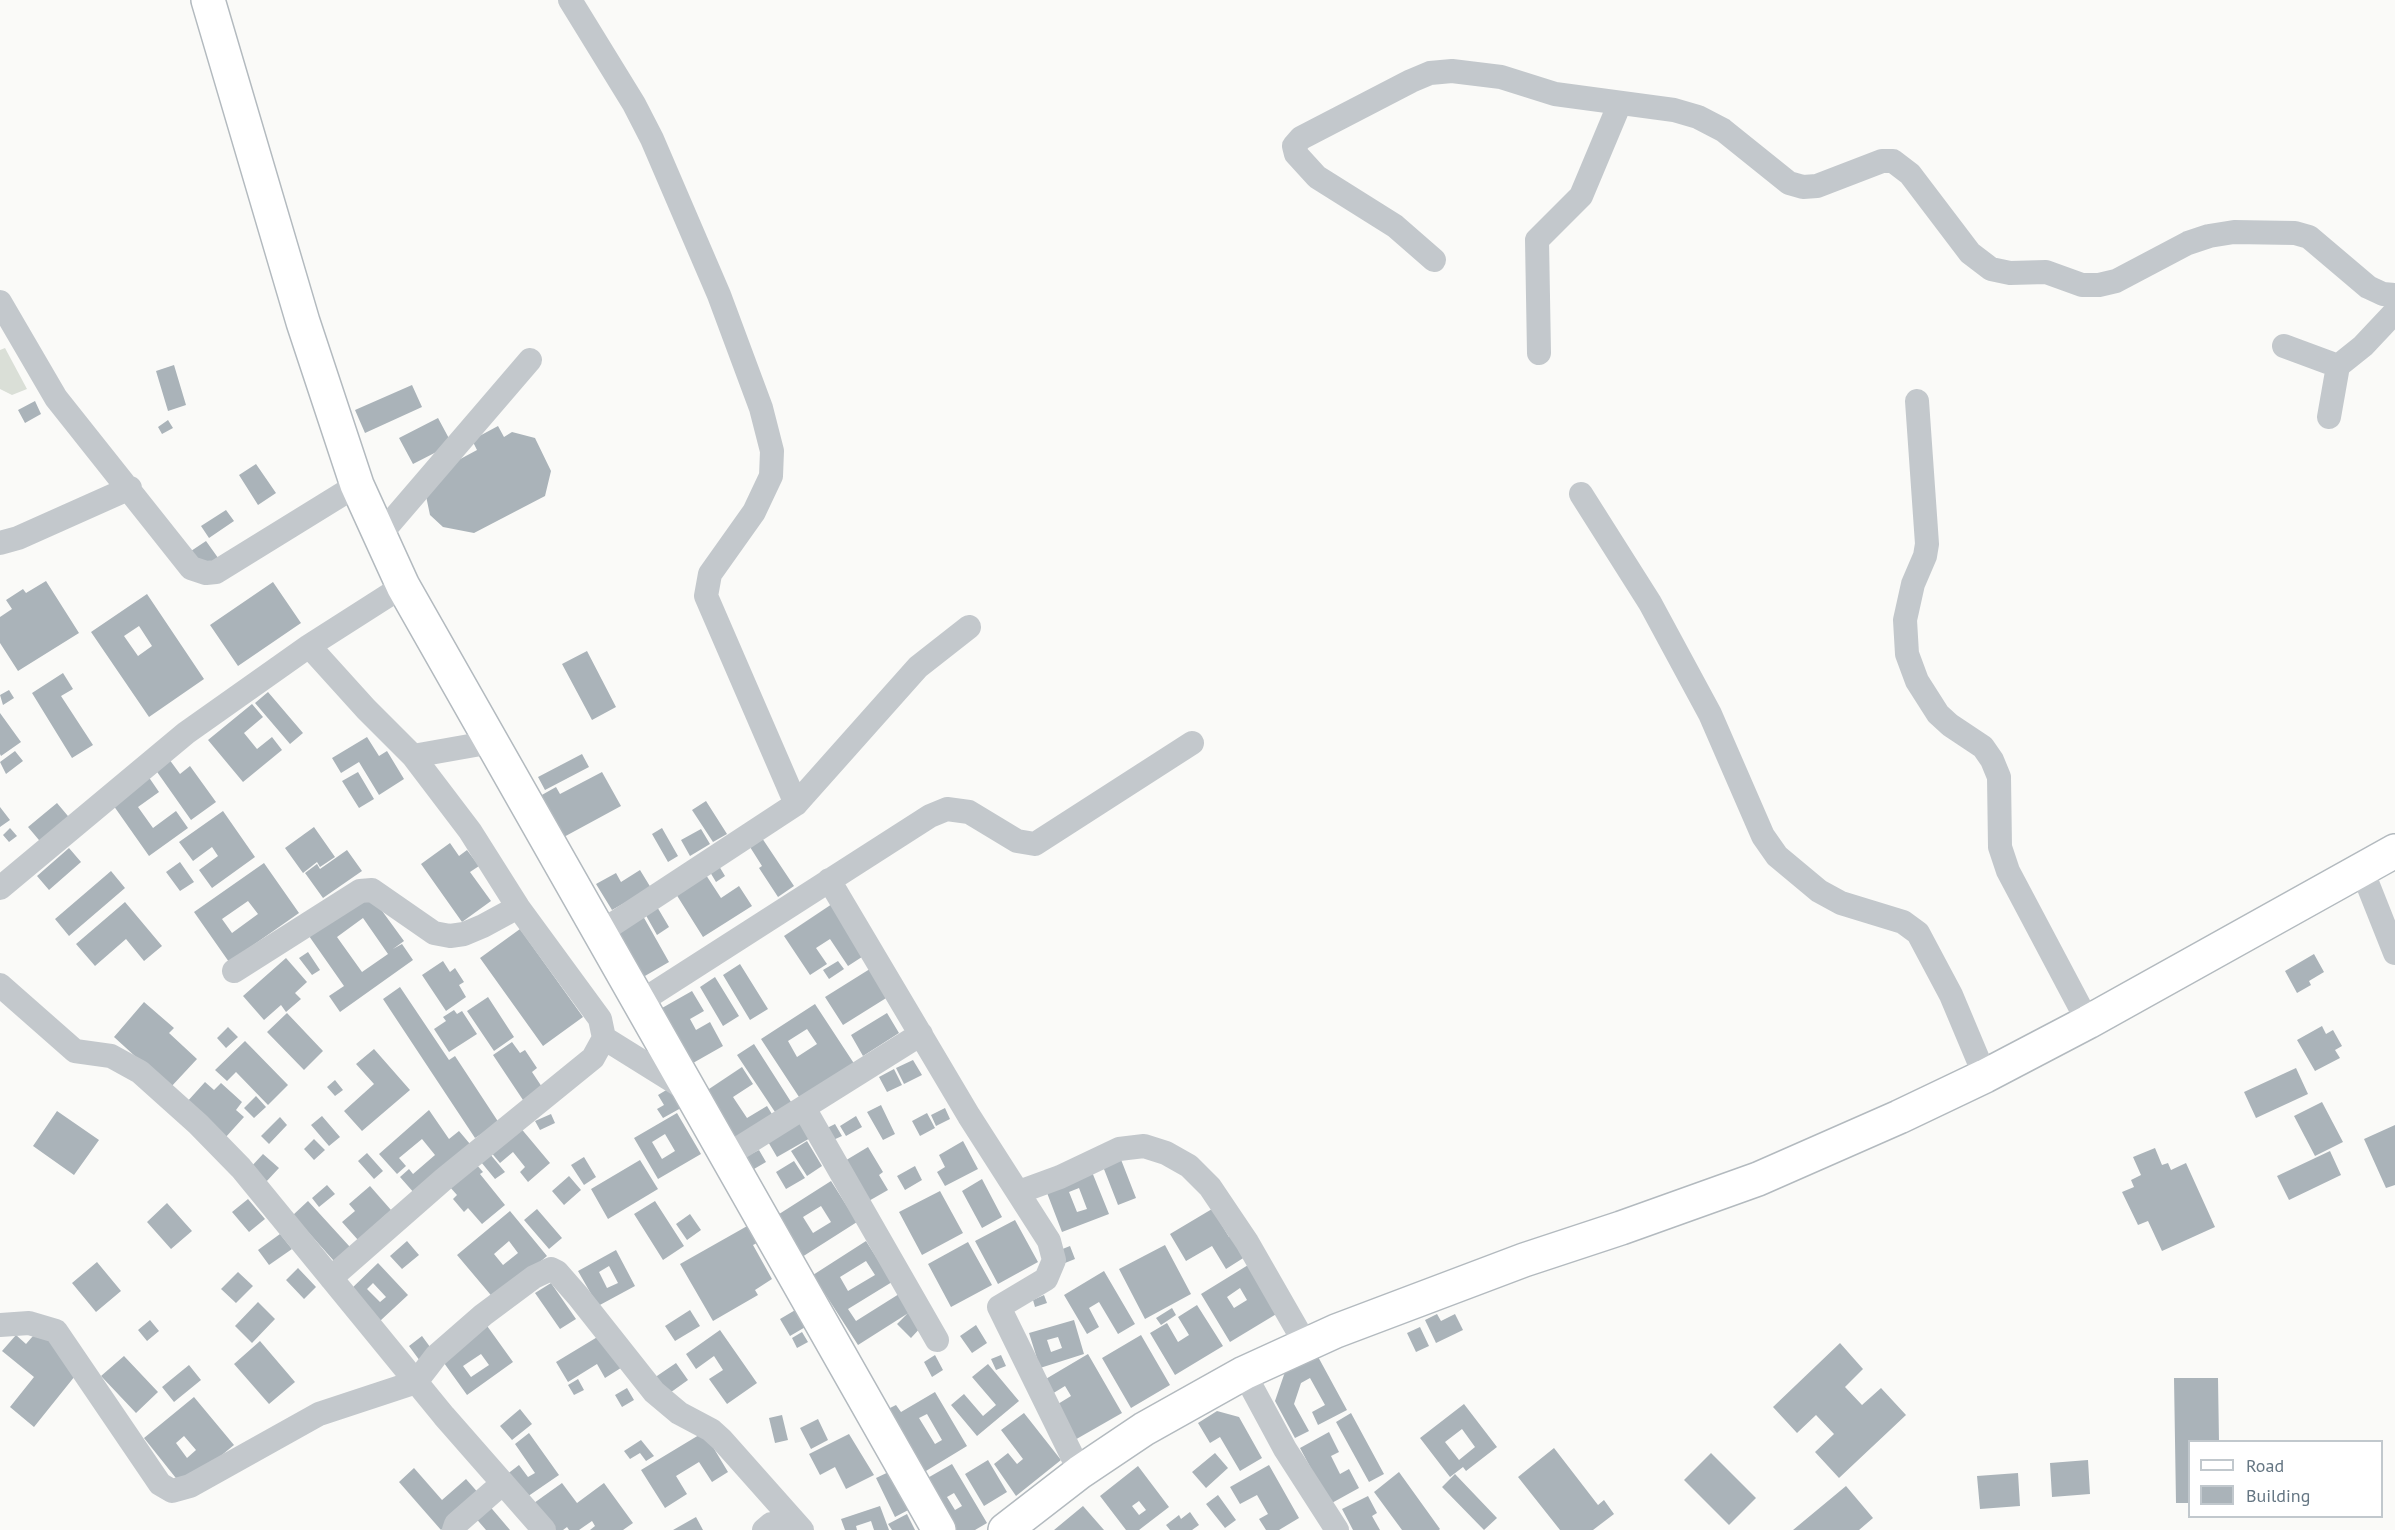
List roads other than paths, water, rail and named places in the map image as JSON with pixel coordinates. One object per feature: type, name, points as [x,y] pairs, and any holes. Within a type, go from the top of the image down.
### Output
[{"type":"street","points":[[208,0],[303,322],[357,484],[379,536],[403,586],[939,1530]]},
{"type":"street","points":[[570,0],[634,104],[652,139],[719,295],[761,408],[772,451],[771,476],[749,520],[710,574],[706,596],[796,804]]},
{"type":"street","points":[[1434,260],[1395,226],[1317,177],[1296,154],[1297,141],[1430,73],[1452,71],[1501,77],[1555,94],[1674,110],[1698,117],[1723,130],[1789,183],[1803,188],[1817,186],[1882,161],[1893,161],[1910,174],[1970,253],[1991,269],[2010,273],[2046,272],[2082,285],[2099,285],[2116,281],[2188,243],[2209,236],[2234,232],[2295,233],[2308,237],[2368,287],[2383,294],[2395,295]]},
{"type":"street","points":[[1539,353],[1537,240],[1581,196],[1620,103]]},
{"type":"street","points":[[0,302],[56,398],[130,488],[191,568],[206,573],[225,567],[357,484]]},
{"type":"street","points":[[2329,417],[2338,366],[2363,346],[2395,312]]},
{"type":"street","points":[[2284,346],[2338,366]]},
{"type":"street","points":[[379,536],[530,360]]},
{"type":"street","points":[[1917,401],[1928,544],[1913,584],[1905,620],[1906,654],[1917,681],[1938,714],[1983,747],[1992,760],[1999,777],[2000,847],[2008,871],[2088,1022]]},
{"type":"street","points":[[0,543],[18,538],[130,488]]},
{"type":"street","points":[[1581,494],[1650,603],[1700,694],[1763,836],[1776,856],[1819,891],[1841,903],[1904,922],[1918,933],[1951,995],[1985,1076]]},
{"type":"street","points":[[0,888],[186,733],[309,646],[403,586]]},
{"type":"street","points":[[601,932],[796,804],[918,667],[969,627]]},
{"type":"street","points":[[309,646],[366,710],[413,756],[470,831],[518,907],[600,1019],[604,1038],[593,1058],[444,1179],[331,1278]]},
{"type":"street","points":[[413,756],[492,742]]},
{"type":"street","points":[[640,1002],[930,816],[947,809],[969,812],[1017,840],[1035,844],[1192,743]]},
{"type":"street","points":[[1005,1530],[1080,1472],[1144,1429],[1244,1373],[1305,1345],[1524,1260],[1758,1179],[1985,1076],[2088,1022],[2395,851]]},
{"type":"street","points":[[2362,870],[2387,909],[2395,953]]},
{"type":"street","points":[[829,880],[969,1116],[1050,1241],[1054,1260],[1046,1279],[999,1307],[1080,1472]]},
{"type":"street","points":[[234,971],[360,891],[372,890],[434,933],[450,936],[464,934],[483,926],[518,907]]},
{"type":"street","points":[[0,985],[75,1051],[111,1056],[140,1072],[241,1167],[416,1382],[544,1530]]},
{"type":"street","points":[[728,1155],[921,1034]]},
{"type":"street","points":[[604,1038],[692,1093]]},
{"type":"street","points":[[804,1108],[937,1340]]},
{"type":"street","points":[[1019,1192],[1060,1177],[1119,1149],[1144,1146],[1166,1153],[1189,1166],[1210,1187],[1247,1242],[1305,1345]]},
{"type":"street","points":[[0,1325],[29,1323],[56,1330],[160,1484],[172,1491],[190,1486],[319,1414],[416,1382],[436,1356],[483,1315],[534,1277],[551,1269],[557,1272],[578,1296],[654,1392],[679,1413],[711,1430],[722,1440],[802,1530]]},
{"type":"street","points":[[1244,1373],[1326,1526]]},
{"type":"street","points":[[454,1530],[456,1524],[503,1483]]},
{"type":"street","points":[[764,1530],[771,1524],[802,1530]]}]
